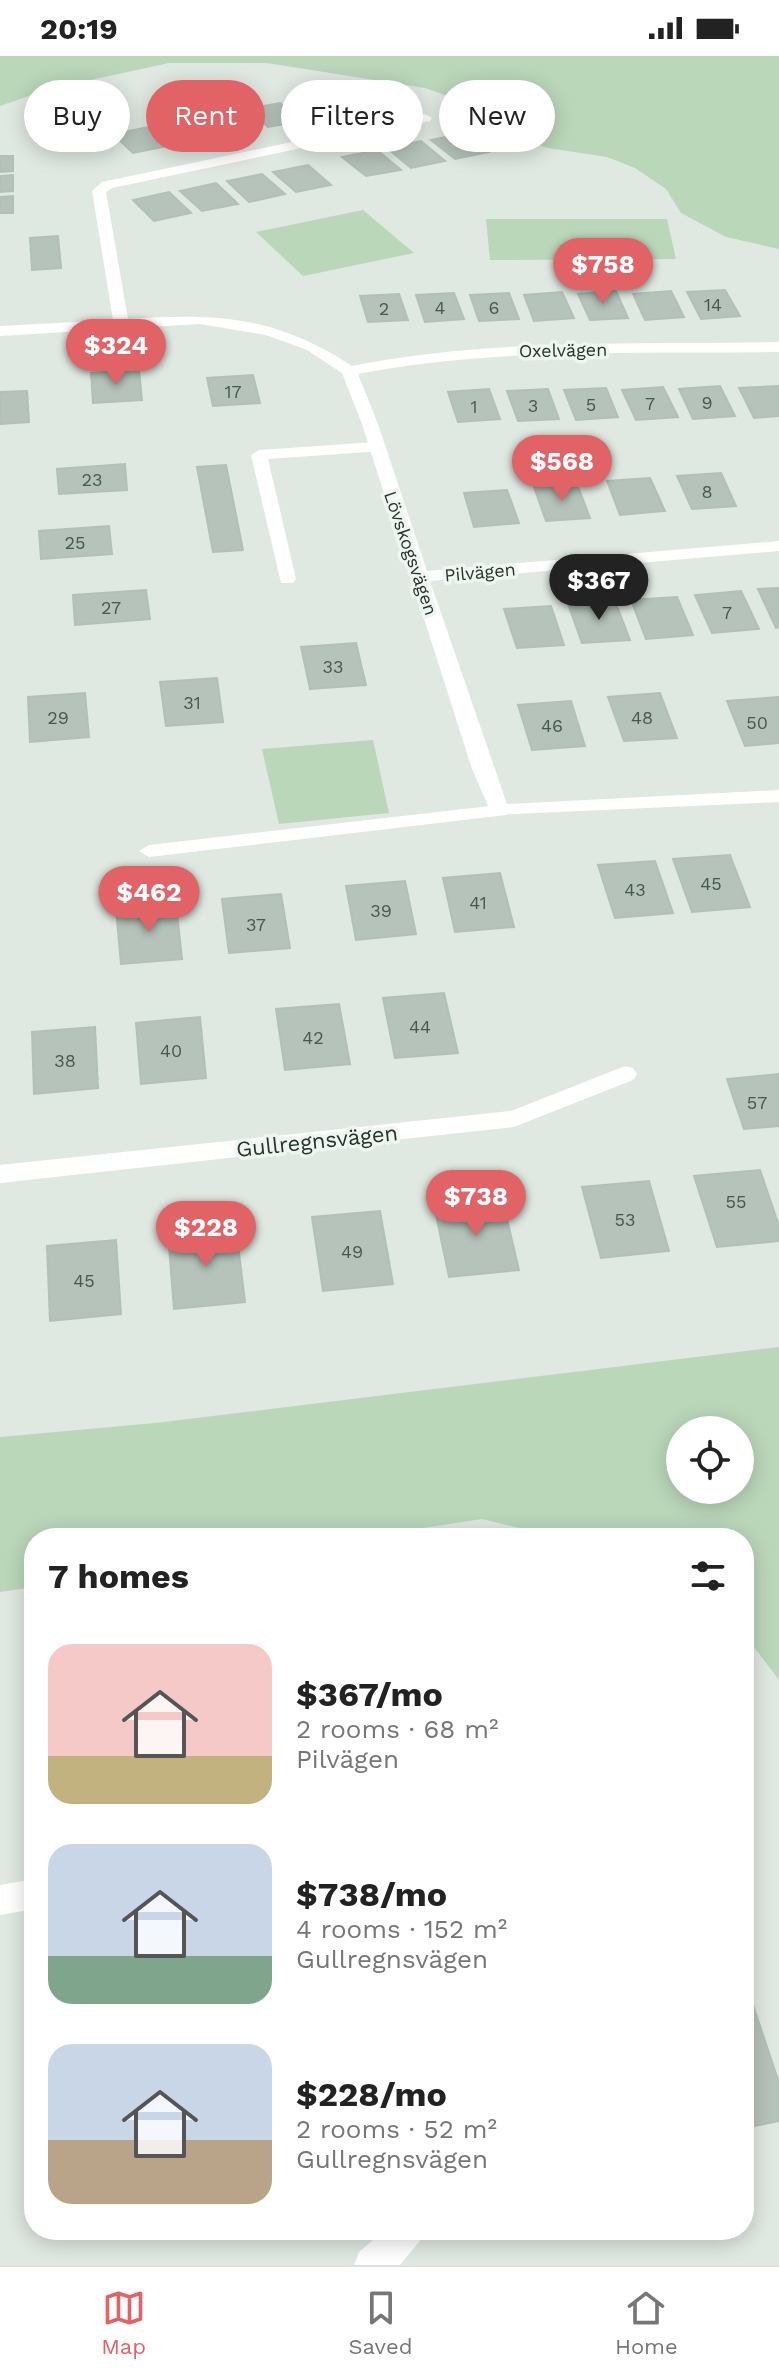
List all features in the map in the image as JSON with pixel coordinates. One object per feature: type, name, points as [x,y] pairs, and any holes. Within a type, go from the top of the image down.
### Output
[{"type":"street","points":[[121,322],[99,191],[107,185],[425,118]]},
{"type":"street","points":[[0,331],[199,319],[242,324],[312,347],[349,371]]},
{"type":"street","name":"Oxelvägen","points":[[349,371],[415,358],[497,352],[779,347]]},
{"type":"street","name":"Lövskogsvägen","points":[[349,371],[370,424],[499,811]]},
{"type":"street","points":[[287,579],[259,455],[376,447]]},
{"type":"street","name":"Pilvägen","points":[[419,577],[779,546]]},
{"type":"street","points":[[149,851],[499,811],[779,796]]},
{"type":"street","name":"Gullregnsvägen","points":[[0,1174],[514,1119],[625,1074]]},
{"type":"street","points":[[0,1900],[24,1896]]},
{"type":"street","points":[[372,2265],[400,2240]]},
{"type":"green space","points":[[0,56],[779,56],[779,249],[726,237],[681,213],[666,189],[635,168],[607,157],[555,149],[555,80],[439,80],[439,93],[423,88],[423,80],[374,80],[267,63],[169,63],[91,80],[24,80],[24,98],[0,106]]},
{"type":"green space","points":[[363,210],[414,253],[303,276],[256,232]]},
{"type":"green space","points":[[486,219],[667,219],[676,259],[490,260]]},
{"type":"green space","points":[[373,740],[389,813],[279,824],[262,749]]},
{"type":"green space","points":[[779,1347],[779,1680],[754,1647],[754,1528],[520,1528],[482,1519],[423,1528],[24,1528],[24,1588],[0,1592],[0,1437],[155,1423]]},
{"type":"building","points":[[281,104],[281,125],[268,127],[265,124],[265,106]]},
{"type":"building","points":[[146,127],[146,150],[133,153],[130,150],[130,131]]},
{"type":"building","points":[[423,143],[445,161],[411,168],[392,152],[423,152]]},
{"type":"building","points":[[379,152],[401,170],[366,176],[342,157]]},
{"type":"building","points":[[446,152],[489,152],[455,159]]},
{"type":"building","points":[[0,156],[13,156],[13,171],[0,172]]},
{"type":"building","points":[[308,165],[331,185],[296,192],[273,172]]},
{"type":"building","points":[[262,174],[285,194],[249,202],[227,181]]},
{"type":"building","points":[[13,175],[13,191],[0,192],[0,176]]},
{"type":"building","points":[[216,183],[238,204],[202,211],[180,191]]},
{"type":"building","points":[[169,192],[191,213],[154,221],[133,200]]},
{"type":"building","points":[[13,196],[13,213],[0,213],[0,197]]},
{"type":"building","points":[[58,236],[61,268],[32,270],[30,238]]},
{"type":"building","points":[[725,290],[740,316],[701,319],[687,292]]},
{"type":"building","points":[[616,291],[628,318],[590,320],[578,294]]},
{"type":"building","points":[[671,291],[684,317],[645,320],[633,294]]},
{"type":"building","points":[[562,292],[574,318],[534,321],[524,295]]},
{"type":"building","points":[[454,293],[464,319],[425,322],[416,295]]},
{"type":"building","points":[[509,293],[519,319],[479,321],[470,295]]},
{"type":"building","points":[[399,294],[408,320],[368,322],[360,296]]},
{"type":"building","points":[[139,370],[142,400],[93,403],[91,373]]},
{"type":"building","points":[[253,375],[260,403],[213,406],[207,378]]},
{"type":"building","points":[[720,386],[735,416],[693,419],[679,389]]},
{"type":"building","points":[[779,386],[779,416],[754,418],[739,388]]},
{"type":"building","points":[[663,387],[678,417],[636,420],[622,390]]},
{"type":"building","points":[[606,388],[618,417],[576,420],[564,390]]},
{"type":"building","points":[[489,389],[500,419],[458,422],[448,392]]},
{"type":"building","points":[[548,389],[559,419],[518,421],[507,391]]},
{"type":"building","points":[[27,391],[29,422],[0,424],[0,392]]},
{"type":"building","points":[[125,464],[127,490],[59,494],[57,469]]},
{"type":"building","points":[[226,465],[243,550],[213,552],[197,467]]},
{"type":"building","points":[[721,473],[736,506],[692,509],[677,476]]},
{"type":"building","points":[[650,478],[665,511],[620,515],[607,481]]},
{"type":"building","points":[[577,484],[590,518],[546,521],[534,487]]},
{"type":"building","points":[[507,490],[519,523],[474,527],[464,493]]},
{"type":"building","points":[[109,526],[112,554],[41,559],[39,531]]},
{"type":"building","points":[[779,588],[779,627],[776,628],[758,589]]},
{"type":"building","points":[[146,590],[150,619],[75,625],[73,595]]},
{"type":"building","points":[[741,591],[759,629],[712,633],[695,595]]},
{"type":"building","points":[[677,597],[693,635],[646,639],[631,600]]},
{"type":"building","points":[[615,601],[630,640],[582,643],[568,604]]},
{"type":"building","points":[[551,606],[564,645],[517,648],[504,609]]},
{"type":"building","points":[[356,643],[366,685],[310,689],[301,647]]},
{"type":"building","points":[[217,678],[223,722],[166,726],[160,682]]},
{"type":"building","points":[[85,693],[89,737],[30,742],[28,697]]},
{"type":"building","points":[[660,693],[677,738],[624,741],[608,697]]},
{"type":"building","points":[[779,697],[779,743],[745,746],[727,701]]},
{"type":"building","points":[[571,701],[585,746],[532,750],[518,705]]},
{"type":"building","points":[[730,855],[750,907],[692,912],[673,859]]},
{"type":"building","points":[[655,861],[673,913],[615,918],[598,865]]},
{"type":"building","points":[[500,873],[514,927],[455,932],[443,878]]},
{"type":"building","points":[[405,881],[416,934],[356,940],[346,886]]},
{"type":"building","points":[[281,894],[290,948],[229,953],[222,899]]},
{"type":"building","points":[[176,904],[182,959],[121,964],[116,909]]},
{"type":"building","points":[[444,993],[458,1053],[395,1058],[383,998]]},
{"type":"building","points":[[339,1004],[350,1064],[285,1070],[276,1009]]},
{"type":"building","points":[[200,1017],[206,1078],[141,1084],[136,1023]]},
{"type":"building","points":[[95,1027],[98,1088],[34,1094],[32,1032]]},
{"type":"building","points":[[779,1074],[779,1126],[744,1129],[727,1079]]},
{"type":"building","points":[[760,1170],[779,1226],[779,1241],[717,1247],[694,1176]]},
{"type":"building","points":[[649,1181],[669,1251],[601,1258],[582,1187]]},
{"type":"building","points":[[502,1198],[519,1270],[449,1277],[434,1205]]},
{"type":"building","points":[[380,1211],[393,1284],[323,1291],[312,1217]]},
{"type":"building","points":[[236,1228],[245,1302],[174,1309],[168,1234]]},
{"type":"building","points":[[116,1240],[121,1314],[50,1321],[47,1246]]},
{"type":"building","points":[[754,2008],[779,2083],[779,2121],[754,2126]]}]
